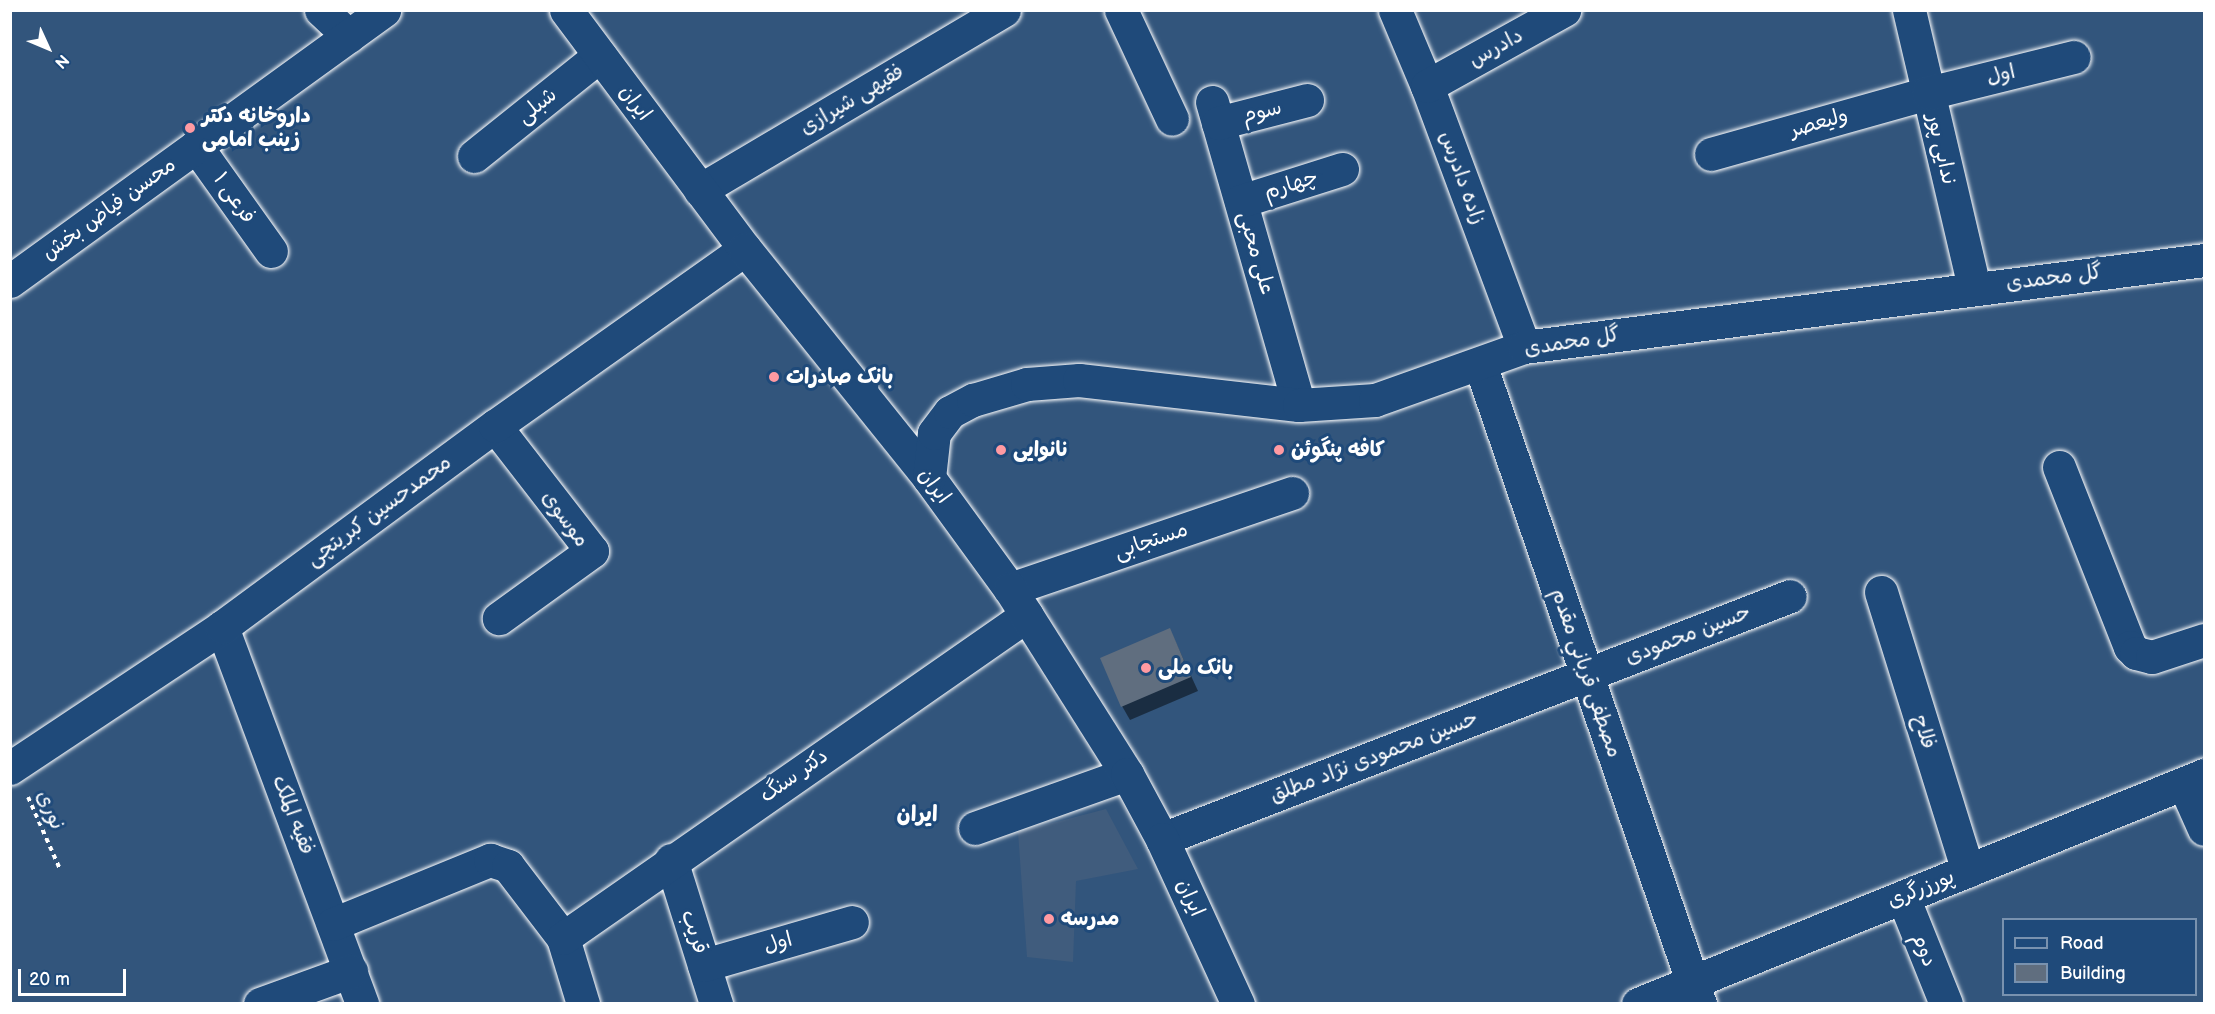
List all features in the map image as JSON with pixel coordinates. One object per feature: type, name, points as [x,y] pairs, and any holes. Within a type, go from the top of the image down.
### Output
[{"type":"street","points":[[321,10],[349,36]]},
{"type":"street","name":"محسن فیاض بخش","points":[[10,280],[384,10]]},
{"type":"street","name":"ایران","points":[[566,10],[745,249],[929,478],[1018,602],[1127,774],[1162,839],[1238,1004]]},
{"type":"street","name":"فقیهی شیرازی","points":[[700,190],[1004,10]]},
{"type":"street","points":[[1121,10],[1172,119]]},
{"type":"street","name":"زاده دادرس","points":[[1395,10],[1427,86],[1524,347]]},
{"type":"street","name":"دادرس","points":[[1427,86],[1564,10]]},
{"type":"street","name":"ندایی پور","points":[[1909,10],[1974,287]]},
{"type":"street","name":"شبلی","points":[[474,156],[600,55]]},
{"type":"street","name":"اول","points":[[1928,93],[2074,57]]},
{"type":"street","name":"ولیعصر","points":[[1711,154],[1928,93]]},
{"type":"street","name":"سوم","points":[[1215,112],[1307,100]]},
{"type":"street","name":"علی محبی","points":[[1215,112],[1299,405]]},
{"type":"street","name":"فرعی ۱","points":[[196,146],[271,251]]},
{"type":"street","name":"چهارم","points":[[1241,201],[1342,169]]},
{"type":"street","name":"محمدحسین کبریتچی","points":[[12,765],[222,627],[495,426],[745,249]]},
{"type":"street","name":"گل محمدی","points":[[929,478],[934,434],[950,412],[982,397],[1027,384],[1079,380],[1299,405],[1375,400],[1524,347],[1974,287],[2205,260]]},
{"type":"street","name":"مصطفی قرباني مقدم","points":[[1480,364],[1696,993]]},
{"type":"street","name":"موسوی","points":[[495,426],[591,551],[499,618]]},
{"type":"street","points":[[2059,467],[2130,647],[2136,653],[2152,657],[2205,640]]},
{"type":"street","name":"مستجابی","points":[[1018,602],[1292,493]]},
{"type":"street","name":"فلاح","points":[[1881,592],[1968,871]]},
{"type":"street","name":"حسین محمودی","points":[[1586,675],[1790,596]]},
{"type":"street","name":"دکتر سنگ","points":[[563,938],[1018,602]]},
{"type":"street","name":"فقیه الملک","points":[[222,627],[362,1004]]},
{"type":"street","name":"حسین محمودی نژاد مطلق","points":[[1162,839],[1586,675]]},
{"type":"street","points":[[975,828],[1127,774]]},
{"type":"street","points":[[2194,779],[2205,829]]},
{"type":"street","name":"پورزرگری","points":[[1638,1004],[1696,993],[1903,897],[2194,779]]},
{"type":"street","points":[[333,924],[490,860],[508,867],[563,938],[583,1004]]},
{"type":"street","name":"قریب","points":[[671,860],[716,1004]]},
{"type":"street","name":"دوم","points":[[1903,897],[1946,1004]]},
{"type":"street","name":"اول","points":[[704,965],[852,922]]},
{"type":"street","points":[[260,1004],[351,971]]},
{"type":"path","name":"نوری","points":[[12,765],[59,867]]},
{"type":"shaded area","name":"مدرسه","points":[[1106,809],[1138,869],[1076,881],[1073,962],[1027,957],[1018,832]]},
{"type":"building","name":"بانک ملی","points":[[1170,628],[1191,677],[1121,707],[1100,658]]},
{"type":"place","name":"داروخانه دکتر زینب امامی","points":[[190,128]]},
{"type":"place","name":"بانک صادرات","points":[[774,377]]},
{"type":"place","name":"نانوایی","points":[[1001,450]]},
{"type":"place","name":"کافه پنگوئن","points":[[1279,450]]},
{"type":"place","name":"بانک ملی","points":[[1146,668]]},
{"type":"place","name":"مدرسه","points":[[1049,919]]},
{"type":"district","name":"ایران","points":[[917,815]]}]
